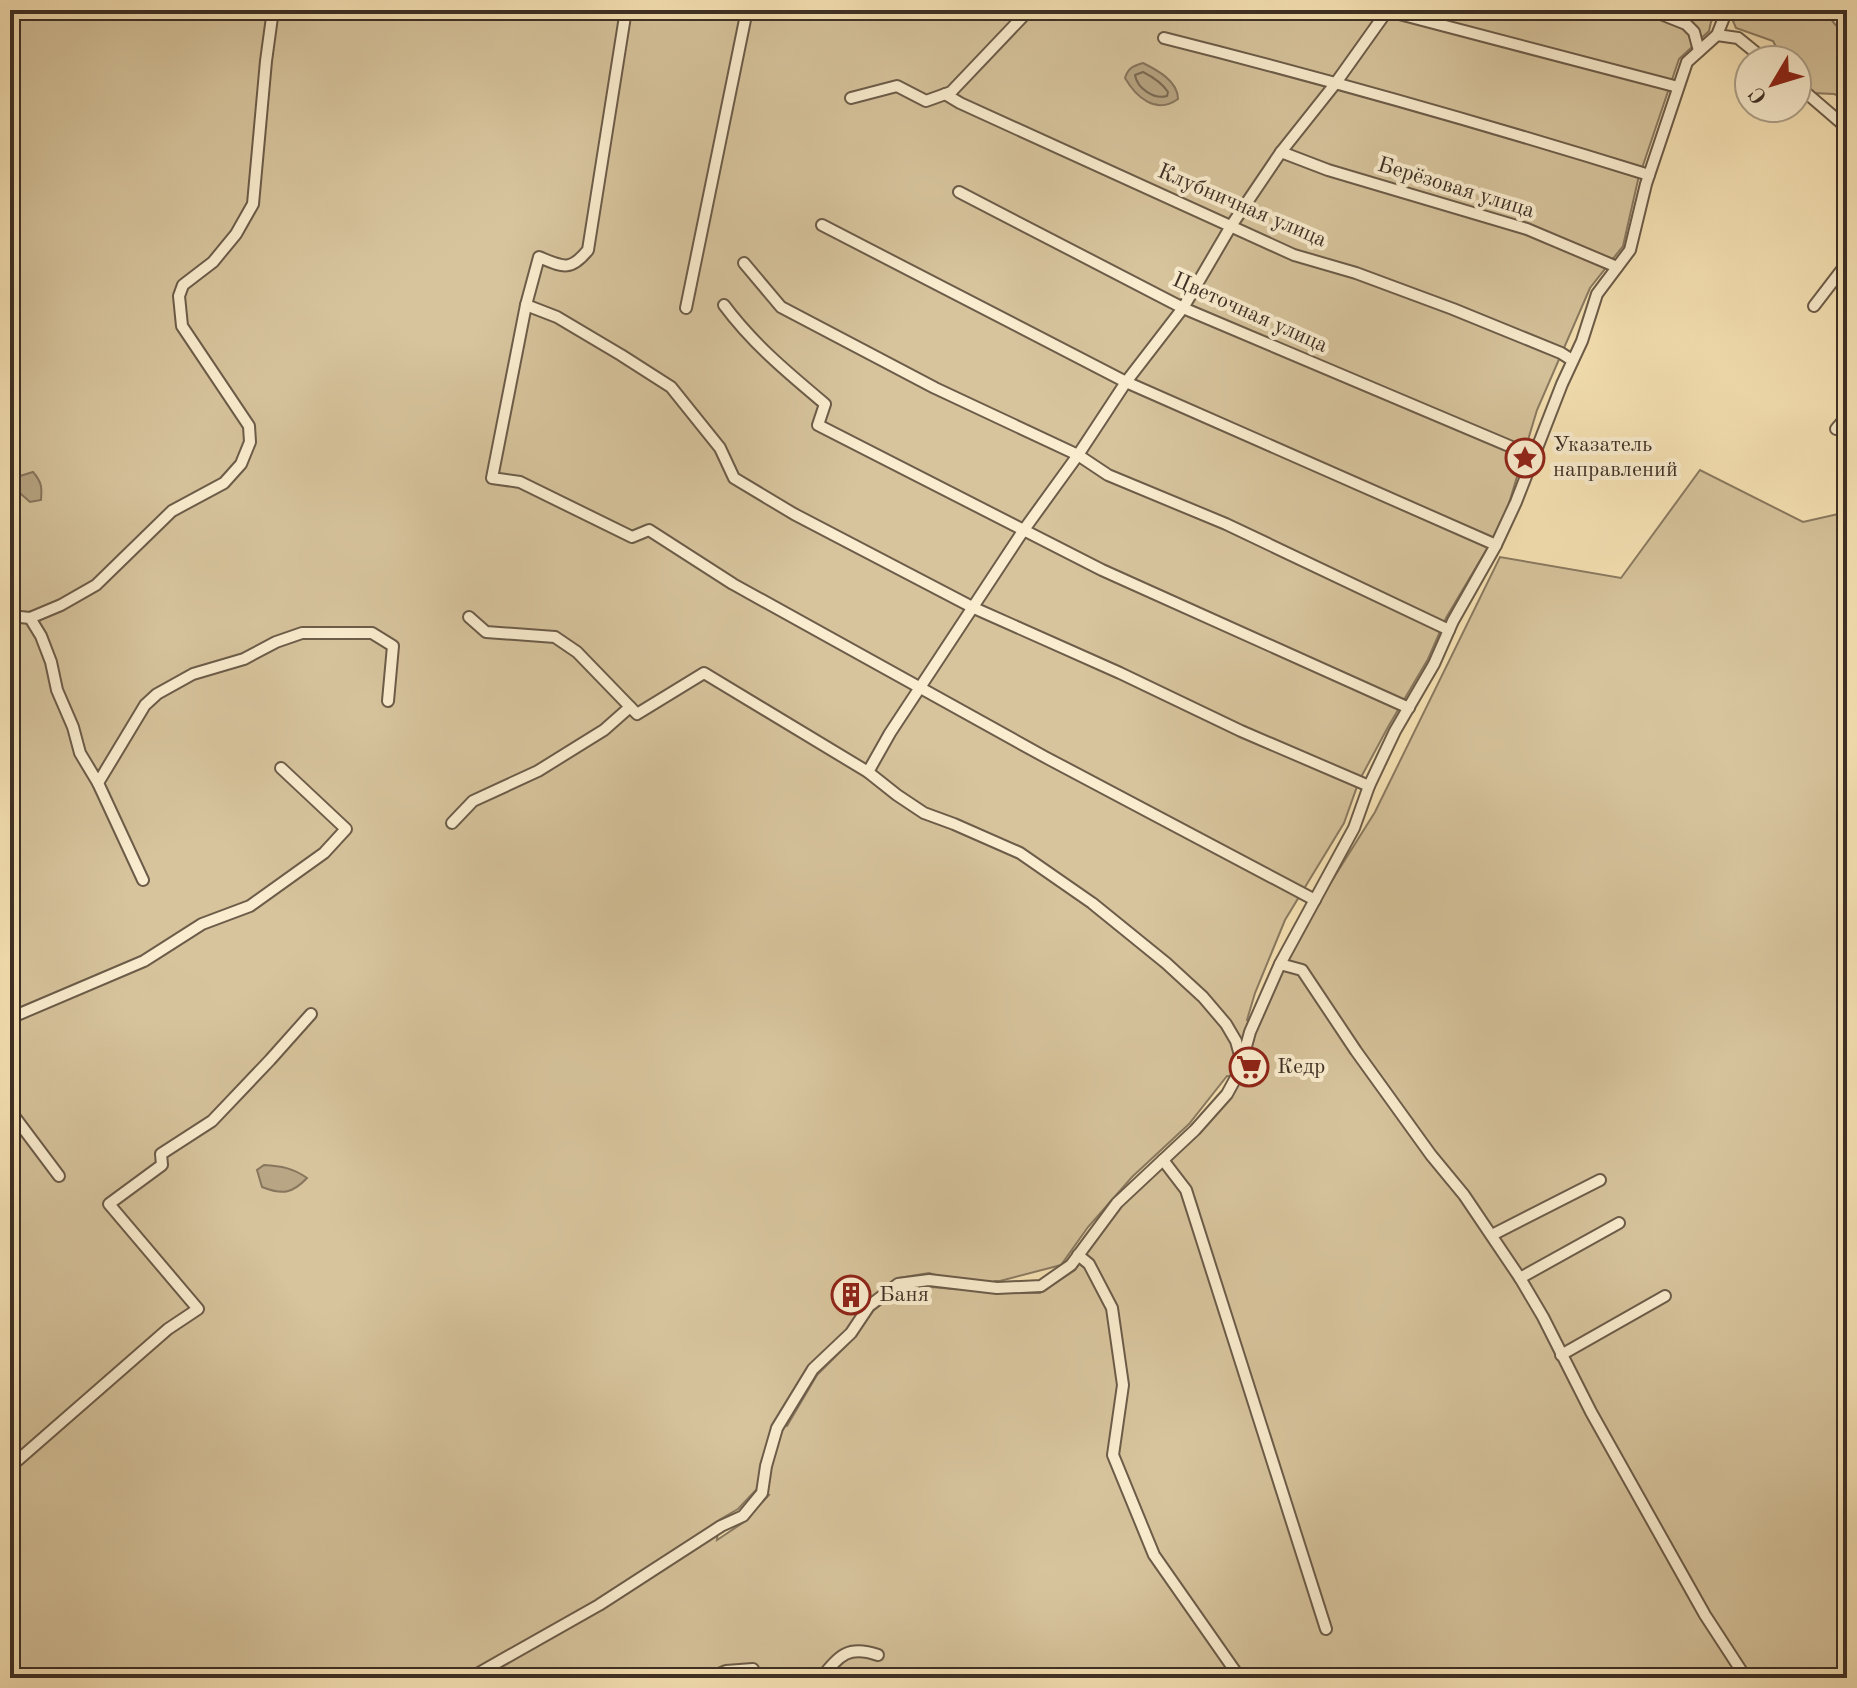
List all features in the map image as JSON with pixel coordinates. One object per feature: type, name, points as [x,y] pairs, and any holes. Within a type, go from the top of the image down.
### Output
[{"type":"street","points":[[10,616],[30,618],[96,585],[172,511],[224,483],[241,464],[250,442],[249,426],[182,326],[179,296],[183,285],[213,262],[236,234],[253,204],[273,10]]},
{"type":"street","points":[[626,10],[588,250],[577,263],[562,267],[539,257],[526,305],[492,478],[520,482],[632,537],[649,530],[733,584],[1045,757],[1315,900]]},
{"type":"street","points":[[686,308],[747,10]]},
{"type":"street","points":[[851,98],[897,86],[926,101],[951,92],[1029,10]]},
{"type":"street","points":[[868,772],[890,733],[1023,531],[1126,382],[1183,308],[1231,226],[1281,152],[1335,84],[1385,10],[1678,87]]},
{"type":"street","points":[[1651,10],[1686,24],[1694,32],[1699,51]]},
{"type":"street","points":[[470,1678],[599,1605],[721,1526],[743,1516],[762,1493],[777,1428],[813,1369],[851,1333],[869,1306],[898,1284],[929,1280],[997,1288],[1041,1286],[1071,1265],[1117,1203],[1195,1130],[1227,1094],[1239,1072],[1250,1032],[1280,964],[1354,828],[1369,786],[1395,731],[1434,664],[1516,502],[1582,341],[1597,294],[1630,250],[1649,175],[1687,62],[1717,35],[1727,10]]},
{"type":"street","points":[[1717,35],[1738,38],[1745,44]]},
{"type":"street","points":[[1164,38],[1517,134],[1649,175]]},
{"type":"street","name":"Клубничная улица","points":[[945,94],[1294,255],[1356,273],[1439,304],[1572,360]]},
{"type":"street","points":[[1813,99],[1847,128]]},
{"type":"street","name":"Берёзовая улица","points":[[1281,152],[1328,170],[1527,229],[1617,267]]},
{"type":"street","name":"Цветочная улица","points":[[959,192],[1183,308],[1533,456]]},
{"type":"street","points":[[822,225],[1126,382],[1496,545]]},
{"type":"street","points":[[744,263],[781,307],[935,388],[1078,455],[1108,475],[1226,524],[1449,630]]},
{"type":"street","points":[[1814,306],[1847,263]]},
{"type":"street","points":[[526,305],[557,317],[671,387],[720,448],[734,478],[794,514],[974,608],[1241,731],[1369,786]]},
{"type":"street","points":[[724,305],[763,351],[825,404],[818,425],[1102,570],[1409,708]]},
{"type":"street","points":[[1836,429],[1847,416]]},
{"type":"street","points":[[469,617],[486,632],[555,637],[577,652],[637,714],[704,673],[868,772],[924,813],[1020,853],[1122,926],[1203,997],[1226,1024],[1236,1041],[1242,1061]]},
{"type":"street","points":[[30,618],[51,662],[57,690],[80,753],[98,783],[143,880]]},
{"type":"street","points":[[98,783],[145,705],[157,694],[193,674],[244,659],[276,642],[302,633],[372,633],[393,646],[388,701]]},
{"type":"street","points":[[452,823],[473,801],[538,771],[604,730],[630,707]]},
{"type":"street","points":[[10,1018],[144,961],[202,924],[250,906],[324,853],[346,829],[281,768]]},
{"type":"street","points":[[1280,964],[1302,970],[1374,1076],[1492,1235],[1543,1317],[1705,1615],[1746,1678]]},
{"type":"street","points":[[10,1467],[168,1329],[198,1309],[109,1204],[162,1165],[161,1154],[212,1121],[311,1014]]},
{"type":"street","points":[[10,1114],[59,1176]]},
{"type":"street","points":[[1163,1160],[1186,1190],[1326,1629]]},
{"type":"street","points":[[1492,1235],[1600,1180]]},
{"type":"street","points":[[1520,1278],[1619,1223]]},
{"type":"street","points":[[1078,1255],[1089,1264],[1112,1308],[1123,1385],[1113,1455],[1154,1555],[1240,1678]]},
{"type":"street","points":[[1561,1355],[1665,1296]]},
{"type":"street","points":[[821,1678],[847,1651],[862,1649],[878,1655]]},
{"type":"street","points":[[710,1678],[726,1671],[735,1674],[753,1669]]},
{"type":"shaded area","points":[[10,10],[1718,10],[1709,31],[1679,59],[1638,180],[1623,246],[1590,288],[1537,410],[1504,520],[1446,618],[1428,659],[1359,781],[1344,823],[1285,920],[1247,1020],[1256,1026],[1301,930],[1375,812],[1500,557],[1621,578],[1700,470],[1803,522],[1847,512],[1847,1678],[10,1678]],"holes":[[[1227,1076],[1240,1077],[1237,1086],[1196,1134],[1103,1224],[1075,1270],[1040,1293],[988,1293],[997,1291],[995,1281],[1061,1265],[1088,1227],[1132,1177],[1189,1124]],[[929,1273],[946,1278],[954,1289],[899,1290],[873,1311],[854,1338],[817,1375],[787,1426],[773,1424],[810,1365],[847,1330],[867,1302],[899,1278]],[[756,1490],[769,1495],[744,1522],[717,1540],[719,1520],[738,1509]]]},
{"type":"shaded area","points":[[1734,10],[1827,10],[1847,40],[1847,99],[1834,94],[1813,93],[1813,44],[1775,44],[1736,28]]},
{"type":"water","points":[[1143,63],[1171,82],[1178,99],[1162,105],[1154,104],[1135,92],[1125,78],[1131,68]]},
{"type":"water","points":[[33,472],[41,485],[41,500],[30,502],[21,494],[10,498],[10,479]]},
{"type":"water","points":[[264,1165],[287,1168],[307,1178],[291,1190],[269,1190],[262,1187],[257,1170]]},
{"type":"place","name":"Указатель направлений","points":[[1525,458]]},
{"type":"place","name":"Кедр","points":[[1249,1067]]},
{"type":"place","name":"Баня","points":[[851,1295]]}]
